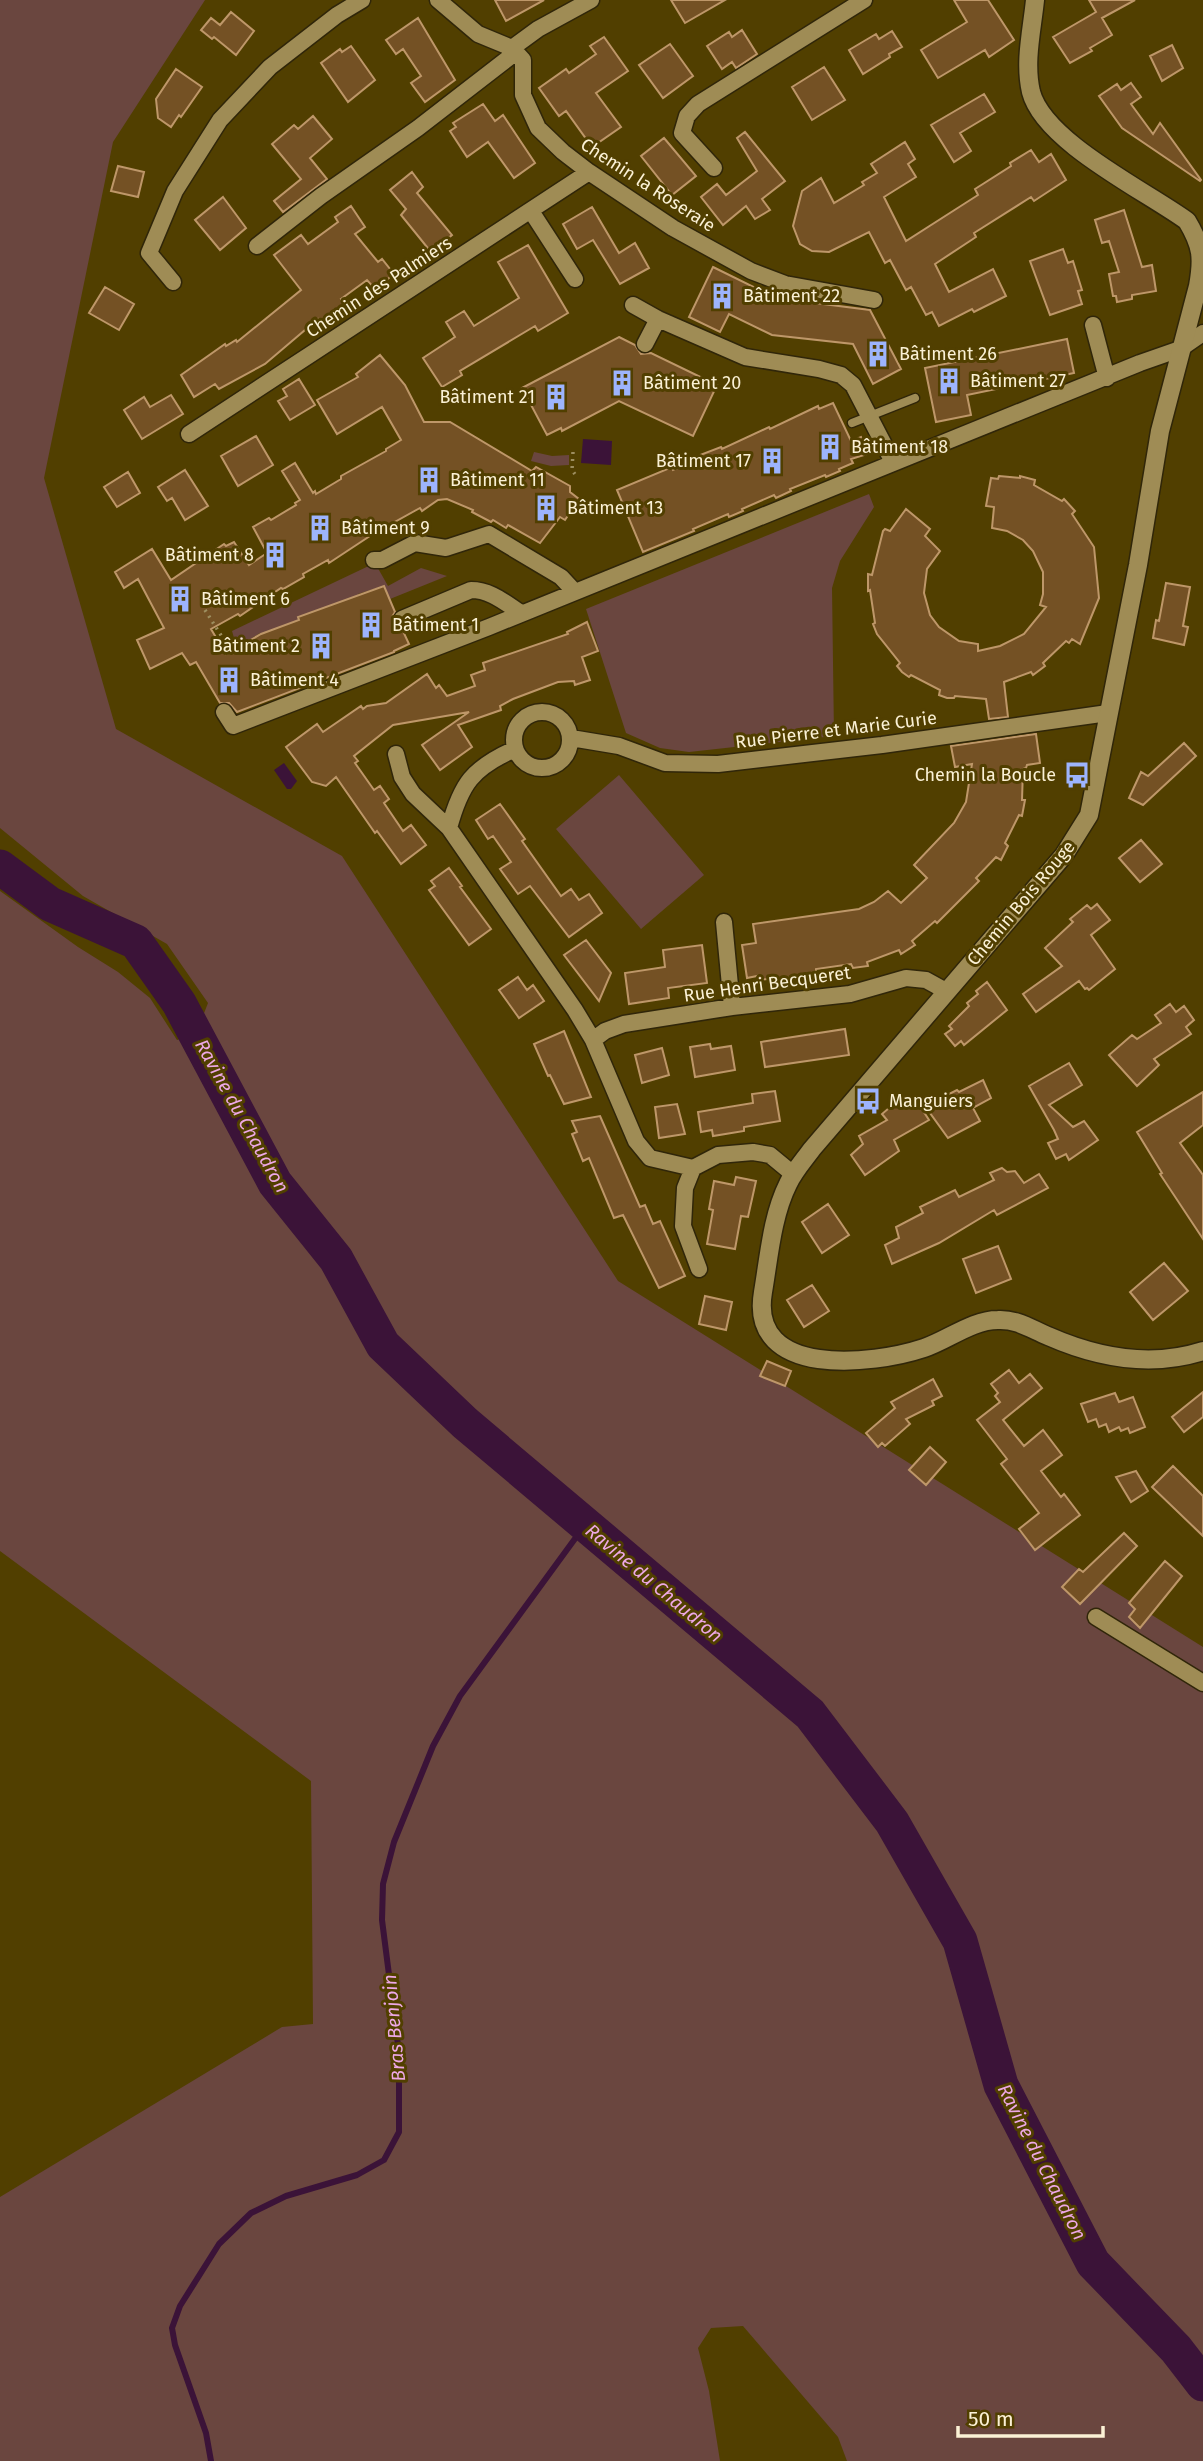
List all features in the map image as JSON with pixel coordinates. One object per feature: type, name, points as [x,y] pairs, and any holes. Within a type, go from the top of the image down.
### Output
[{"type":"street","points":[[173,282],[149,253],[175,191],[220,120],[270,66],[337,15],[362,0]]},
{"type":"street","points":[[438,0],[478,34],[514,50]]},
{"type":"street","points":[[257,246],[321,196],[418,128],[538,29],[591,0]]},
{"type":"street","points":[[714,168],[682,133],[687,116],[698,104],[864,0]]},
{"type":"street","name":"Chemin Bois Rouge","points":[[1035,0],[1028,69],[1031,94],[1040,111],[1077,148],[1187,221],[1198,239],[1203,262],[1196,297],[1160,431],[1138,565],[1088,815],[1064,855],[793,1174],[779,1206],[761,1302],[763,1324],[769,1335],[786,1350],[797,1355],[821,1359],[854,1361],[900,1354],[925,1348],[979,1324],[995,1320],[1010,1320],[1047,1336],[1113,1358],[1157,1360],[1203,1351]]},
{"type":"street","name":"Chemin la Roseraie","points":[[514,50],[523,60],[523,95],[538,128],[589,172],[673,228],[751,271],[785,284],[874,300]]},
{"type":"street","name":"Chemin des Palmiers","points":[[189,434],[589,172]]},
{"type":"street","points":[[531,211],[575,279]]},
{"type":"street","points":[[633,305],[658,319],[745,357],[841,375],[853,385],[893,462]]},
{"type":"street","points":[[645,344],[658,319]]},
{"type":"street","points":[[1093,325],[1107,377]]},
{"type":"street","points":[[224,712],[233,726],[521,614],[893,462],[1180,349],[1203,333]]},
{"type":"street","points":[[374,560],[382,559],[415,543],[446,548],[489,534],[561,577],[574,591]]},
{"type":"street","points":[[401,619],[471,590],[491,594],[521,614]]},
{"type":"street","points":[[544,711],[557,715],[567,724],[571,738],[569,751],[560,762],[548,768],[535,767],[523,760],[515,749],[514,735],[520,722],[530,714],[544,711]]},
{"type":"street","name":"Rue Pierre et Marie Curie","points":[[571,738],[619,746],[665,763],[718,764],[882,745],[1108,713]]},
{"type":"street","points":[[449,828],[460,791],[471,777],[499,756],[515,749]]},
{"type":"street","points":[[396,754],[402,777],[413,794],[449,828],[575,1010],[593,1040],[636,1141],[650,1158],[693,1168],[718,1155],[752,1152],[770,1154],[793,1174]]},
{"type":"street","points":[[724,922],[732,1007]]},
{"type":"street","name":"Rue Henri Becqueret","points":[[593,1040],[605,1031],[624,1024],[732,1007],[849,994],[906,978],[926,980],[946,991]]},
{"type":"street","points":[[693,1168],[685,1188],[682,1226],[699,1269]]},
{"type":"street","points":[[1096,1617],[1203,1683]]},
{"type":"lane","points":[[852,423],[915,398]]},
{"type":"path","points":[[573,452],[572,470],[577,477]]},
{"type":"path","points":[[205,610],[231,651]]},
{"type":"shaded area","points":[[0,0],[205,0],[113,142],[44,478],[116,729],[342,856],[618,1281],[1203,1647],[1203,2461],[847,2461],[838,2437],[743,2326],[711,2328],[698,2348],[709,2391],[720,2461],[0,2461],[0,2197],[282,2027],[313,2024],[311,1781],[0,1551],[0,891],[118,972],[150,998],[177,1040],[196,1034],[208,1003],[167,944],[83,896],[0,828]]},
{"type":"shaded area","points":[[583,439],[612,441],[611,465],[581,463]]},
{"type":"shaded area","points":[[534,452],[552,456],[569,455],[569,465],[551,466],[531,461]]},
{"type":"shaded area","points":[[869,494],[874,507],[840,561],[832,588],[834,736],[689,752],[660,748],[626,733],[586,609]]},
{"type":"shaded area","points":[[375,563],[388,586],[421,568],[447,576],[390,599],[384,586],[358,594],[359,597],[299,617],[299,620],[262,635],[260,633],[237,648],[232,631]]},
{"type":"shaded area","points":[[284,763],[297,781],[291,789],[287,789],[274,770]]},
{"type":"shaded area","points":[[619,775],[704,875],[641,929],[556,829]]},
{"type":"building","points":[[495,0],[544,0],[506,21]]},
{"type":"building","points":[[671,0],[725,0],[685,23]]},
{"type":"building","points":[[954,0],[988,0],[1014,40],[989,57],[985,50],[938,78],[921,50],[967,22]]},
{"type":"building","points":[[1089,0],[1135,0],[1102,18],[1112,35],[1090,48],[1092,51],[1070,63],[1053,37],[1096,12]]},
{"type":"building","points":[[231,12],[254,31],[236,55],[201,30],[211,18],[220,25]]},
{"type":"building","points":[[418,18],[455,80],[425,102],[411,83],[421,76],[403,49],[396,54],[386,40]]},
{"type":"building","points":[[742,30],[757,54],[736,68],[732,62],[722,69],[707,46],[729,32],[732,37]]},
{"type":"building","points":[[892,31],[902,47],[863,74],[849,50],[876,34],[879,39]]},
{"type":"building","points":[[604,37],[628,71],[596,93],[621,127],[592,147],[566,111],[559,116],[539,88],[566,69],[569,73],[596,54],[590,46]]},
{"type":"building","points":[[670,44],[693,76],[663,98],[639,65]]},
{"type":"building","points":[[1172,45],[1183,68],[1162,81],[1150,56]]},
{"type":"building","points":[[351,46],[375,80],[348,102],[321,63],[340,49],[342,52]]},
{"type":"building","points":[[824,67],[845,100],[812,120],[792,87]]},
{"type":"building","points":[[176,69],[202,87],[171,127],[158,118],[156,99]]},
{"type":"building","points":[[1131,83],[1141,97],[1131,104],[1153,134],[1160,123],[1200,181],[1122,128],[1099,96],[1117,84],[1121,90]]},
{"type":"building","points":[[984,94],[995,112],[960,133],[971,151],[954,162],[931,125]]},
{"type":"building","points":[[483,104],[495,121],[503,115],[535,163],[514,178],[488,142],[467,157],[450,131],[456,127],[453,123]]},
{"type":"building","points":[[313,116],[332,139],[310,158],[327,179],[283,212],[274,201],[301,179],[272,144],[294,125],[298,129]]},
{"type":"building","points":[[745,132],[785,181],[762,199],[770,210],[755,219],[746,206],[723,225],[701,197],[717,184],[726,195],[757,171],[737,138]]},
{"type":"building","points":[[664,138],[696,176],[672,195],[641,156]]},
{"type":"building","points":[[905,142],[915,159],[908,164],[916,177],[884,197],[906,241],[978,195],[975,189],[1031,150],[1039,162],[1051,154],[1066,180],[1034,201],[1031,197],[974,233],[976,237],[935,264],[949,292],[993,269],[1006,296],[939,326],[932,312],[926,315],[911,287],[906,290],[890,260],[885,263],[869,232],[829,252],[812,251],[800,244],[793,226],[802,191],[821,178],[834,203],[864,185],[862,182],[877,173],[871,164]]},
{"type":"building","points":[[118,166],[144,172],[138,197],[111,191]]},
{"type":"building","points":[[412,172],[423,187],[417,193],[452,235],[431,252],[401,215],[406,209],[390,190]]},
{"type":"building","points":[[223,197],[246,228],[220,250],[195,220]]},
{"type":"building","points":[[351,206],[365,227],[355,234],[378,262],[382,259],[394,274],[375,289],[367,280],[341,299],[346,306],[322,324],[318,319],[265,364],[219,389],[215,384],[194,397],[181,375],[225,344],[226,346],[236,340],[237,342],[301,290],[274,255],[301,235],[308,244],[338,222],[335,217]]},
{"type":"building","points":[[592,207],[619,253],[635,243],[649,268],[620,284],[593,240],[577,249],[563,224]]},
{"type":"building","points":[[1124,210],[1142,267],[1152,265],[1156,291],[1132,295],[1132,299],[1117,302],[1116,296],[1113,296],[1109,274],[1119,272],[1109,241],[1102,243],[1095,220]]},
{"type":"building","points":[[528,245],[568,313],[538,331],[535,326],[460,371],[462,375],[442,387],[423,358],[455,337],[446,322],[464,311],[474,326],[519,298],[498,262]]},
{"type":"building","points":[[1063,249],[1068,263],[1073,261],[1082,290],[1078,291],[1082,304],[1050,315],[1030,261]]},
{"type":"building","points":[[713,267],[776,298],[870,310],[901,369],[873,384],[853,344],[772,335],[729,314],[720,332],[689,317]]},
{"type":"building","points":[[105,287],[134,304],[119,330],[89,313]]},
{"type":"building","points":[[619,337],[635,345],[641,354],[651,353],[717,385],[693,436],[619,401],[562,431],[561,428],[547,435],[522,388]]},
{"type":"building","points":[[1067,339],[1074,373],[967,395],[971,415],[936,422],[925,368]]},
{"type":"building","points":[[380,355],[405,385],[424,422],[450,422],[532,471],[536,467],[570,486],[570,492],[579,499],[565,520],[560,517],[540,543],[508,525],[506,528],[493,520],[491,522],[472,512],[473,510],[447,499],[438,500],[422,511],[420,508],[393,523],[395,525],[373,534],[329,563],[328,560],[303,574],[304,577],[281,588],[240,616],[238,614],[211,629],[226,654],[261,634],[299,620],[298,617],[384,586],[395,612],[392,617],[393,624],[402,629],[409,644],[237,712],[229,703],[220,703],[196,662],[190,665],[182,653],[150,669],[137,640],[164,628],[138,579],[124,588],[115,572],[152,549],[171,580],[224,544],[226,546],[234,542],[249,565],[267,553],[253,527],[269,518],[271,520],[300,500],[282,471],[295,463],[316,494],[401,440],[382,407],[337,434],[317,400],[358,377],[356,374]]},
{"type":"building","points":[[299,379],[315,405],[290,420],[278,401],[287,396],[283,389]]},
{"type":"building","points":[[171,395],[183,414],[142,439],[124,410],[144,397],[150,407]]},
{"type":"building","points":[[833,403],[851,441],[861,437],[867,454],[851,459],[853,463],[839,469],[840,471],[790,489],[791,491],[776,498],[774,495],[742,509],[743,511],[729,517],[728,514],[643,552],[617,490],[672,467],[673,470],[701,458],[700,455],[721,447],[722,449],[818,406],[819,409]]},
{"type":"building","points":[[256,436],[273,465],[238,486],[221,456]]},
{"type":"building","points":[[185,470],[208,506],[185,520],[172,498],[167,501],[158,487]]},
{"type":"building","points":[[128,472],[140,493],[117,507],[104,487]]},
{"type":"building","points":[[999,476],[1020,476],[1035,480],[1034,485],[1062,501],[1064,499],[1075,511],[1072,514],[1094,547],[1099,598],[1080,644],[1072,639],[1069,643],[1066,641],[1043,663],[1045,666],[1033,675],[1031,672],[1004,682],[1008,717],[989,719],[986,699],[955,696],[947,698],[939,695],[940,690],[902,672],[897,666],[900,663],[877,634],[873,624],[868,574],[872,575],[883,531],[890,531],[906,509],[930,529],[925,536],[940,551],[927,569],[924,593],[930,615],[939,627],[959,641],[978,644],[978,651],[1000,646],[1024,634],[1046,607],[1040,605],[1043,572],[1033,551],[1023,540],[1007,531],[992,528],[994,507],[986,506],[991,478],[998,479]]},
{"type":"building","points":[[1166,583],[1190,587],[1183,626],[1188,627],[1184,645],[1153,638]]},
{"type":"building","points":[[587,622],[598,651],[582,657],[590,680],[575,685],[574,681],[558,682],[513,699],[500,706],[501,710],[458,725],[472,747],[440,770],[422,745],[469,712],[393,725],[354,756],[358,761],[355,763],[374,790],[380,786],[389,799],[384,803],[403,831],[411,825],[426,845],[401,864],[377,831],[375,833],[336,777],[326,786],[312,782],[286,747],[317,724],[323,732],[361,706],[363,709],[386,703],[427,674],[436,688],[439,685],[447,696],[475,686],[471,675],[485,670],[483,663],[568,634],[567,632]]},
{"type":"building","points":[[1036,734],[1040,763],[1027,765],[1023,769],[1022,800],[1025,800],[1022,816],[1019,815],[1005,843],[1008,846],[1001,860],[996,857],[976,878],[979,881],[937,923],[935,921],[912,941],[915,945],[901,954],[899,950],[867,962],[868,966],[853,968],[851,964],[816,969],[816,973],[783,978],[747,978],[742,945],[756,943],[753,924],[859,909],[888,891],[901,903],[927,878],[914,865],[954,823],[966,802],[972,764],[955,767],[951,746]]},
{"type":"building","points":[[1184,743],[1196,756],[1143,805],[1129,798],[1141,772],[1148,776]]},
{"type":"building","points":[[500,804],[525,839],[522,841],[561,896],[571,889],[579,900],[589,894],[602,913],[569,937],[530,886],[518,894],[500,869],[511,862],[493,836],[488,839],[476,820]]},
{"type":"building","points":[[1141,840],[1162,864],[1140,882],[1119,858]]},
{"type":"building","points":[[449,868],[491,929],[469,945],[429,890],[435,886],[431,881]]},
{"type":"building","points":[[1097,904],[1110,920],[1091,935],[1115,969],[1089,990],[1079,981],[1036,1012],[1023,994],[1062,966],[1045,948],[1073,922],[1070,919],[1087,905],[1091,909]]},
{"type":"building","points":[[586,940],[611,973],[599,1001],[564,955]]},
{"type":"building","points":[[702,945],[707,983],[668,988],[669,998],[629,1004],[625,973],[665,967],[663,950]]},
{"type":"building","points":[[518,977],[527,990],[533,985],[544,1001],[519,1018],[499,990]]},
{"type":"building","points":[[987,982],[1007,1010],[964,1045],[961,1041],[955,1046],[945,1034],[952,1029],[949,1026],[969,1006],[967,1003],[978,994],[976,991]]},
{"type":"building","points":[[1170,1004],[1176,1012],[1184,1006],[1194,1020],[1186,1027],[1191,1034],[1154,1059],[1159,1065],[1137,1086],[1109,1055],[1132,1035],[1137,1039],[1161,1023],[1155,1015]]},
{"type":"building","points":[[845,1029],[849,1055],[765,1067],[761,1042]]},
{"type":"building","points":[[564,1031],[591,1097],[564,1104],[534,1044]]},
{"type":"building","points":[[710,1044],[711,1049],[731,1046],[735,1070],[695,1077],[690,1047]]},
{"type":"building","points":[[662,1048],[669,1075],[642,1083],[635,1055]]},
{"type":"building","points":[[1069,1063],[1082,1085],[1049,1105],[1073,1127],[1084,1121],[1098,1140],[1069,1160],[1066,1154],[1056,1159],[1048,1143],[1058,1139],[1029,1086]]},
{"type":"building","points":[[983,1080],[991,1098],[973,1108],[980,1121],[948,1138],[925,1106]]},
{"type":"building","points":[[775,1091],[780,1121],[713,1136],[712,1130],[701,1132],[698,1112],[753,1103],[752,1094]]},
{"type":"building","points":[[1203,1092],[1203,1125],[1180,1143],[1203,1175],[1203,1239],[1160,1174],[1162,1173],[1137,1132]]},
{"type":"building","points":[[916,1100],[929,1120],[894,1140],[899,1151],[865,1175],[851,1155],[863,1144],[859,1136],[887,1120],[882,1114],[896,1102],[902,1107]]},
{"type":"building","points":[[677,1104],[685,1134],[659,1138],[655,1107]]},
{"type":"building","points":[[600,1116],[640,1207],[645,1205],[653,1224],[660,1221],[685,1276],[659,1288],[623,1215],[614,1218],[589,1158],[583,1161],[572,1134],[577,1132],[572,1121]]},
{"type":"building","points":[[1002,1168],[1007,1172],[1015,1171],[1024,1183],[1039,1174],[1048,1188],[997,1215],[994,1210],[939,1243],[892,1264],[885,1245],[899,1238],[896,1227],[923,1213],[920,1207],[955,1190],[959,1197],[994,1180],[990,1173]]},
{"type":"building","points":[[736,1177],[756,1181],[748,1217],[741,1216],[735,1249],[707,1244],[713,1210],[709,1209],[714,1181],[734,1185]]},
{"type":"building","points":[[828,1204],[849,1235],[822,1253],[802,1222]]},
{"type":"building","points":[[998,1246],[1011,1279],[976,1293],[963,1259]]},
{"type":"building","points":[[1164,1263],[1188,1291],[1153,1320],[1130,1292]]},
{"type":"building","points":[[812,1285],[829,1311],[804,1327],[787,1300]]},
{"type":"building","points":[[705,1296],[732,1302],[726,1330],[699,1324]]},
{"type":"building","points":[[767,1361],[791,1371],[785,1386],[760,1376]]},
{"type":"building","points":[[1009,1370],[1019,1383],[1030,1374],[1042,1388],[1003,1420],[1024,1446],[1043,1430],[1062,1455],[1041,1471],[1061,1497],[1064,1494],[1080,1515],[1035,1550],[1019,1529],[1039,1513],[1001,1464],[1007,1459],[977,1420],[1000,1402],[995,1396],[998,1393],[991,1384]]},
{"type":"building","points":[[933,1379],[942,1396],[932,1401],[934,1405],[906,1419],[910,1424],[885,1446],[882,1443],[878,1447],[866,1433],[895,1408],[891,1402]]},
{"type":"building","points":[[1203,1392],[1203,1417],[1184,1432],[1172,1417]]},
{"type":"building","points":[[1115,1393],[1119,1402],[1133,1397],[1145,1427],[1130,1433],[1128,1428],[1121,1431],[1119,1427],[1109,1432],[1106,1424],[1099,1427],[1096,1419],[1088,1422],[1081,1404]]},
{"type":"building","points":[[930,1447],[946,1462],[926,1485],[909,1470]]},
{"type":"building","points":[[1173,1466],[1203,1496],[1203,1536],[1152,1487]]},
{"type":"building","points":[[1136,1471],[1148,1491],[1131,1502],[1116,1477]]},
{"type":"building","points":[[1124,1533],[1137,1546],[1080,1604],[1062,1587],[1079,1569],[1083,1572]]},
{"type":"building","points":[[1165,1561],[1182,1576],[1140,1628],[1129,1617],[1135,1609],[1129,1603]]},
{"type":"waterway","name":"Ravine du Chaudron","points":[[0,867],[50,904],[136,942],[179,1003],[275,1183],[336,1259],[383,1345],[465,1423],[810,1714],[892,1822],[960,1941],[1001,2085],[1093,2263],[1176,2349],[1203,2384]]},
{"type":"waterway","name":"Bras Benjoin","points":[[211,2461],[206,2433],[175,2345],[172,2328],[180,2306],[219,2244],[251,2213],[286,2196],[357,2175],[384,2160],[399,2132],[399,2053],[382,1920],[383,1884],[394,1842],[433,1746],[460,1696],[585,1525]]},
{"type":"place","name":"Bâtiment 22","points":[[722,296]]},
{"type":"place","name":"Bâtiment 26","points":[[878,354]]},
{"type":"place","name":"Bâtiment 27","points":[[949,381]]},
{"type":"place","name":"Bâtiment 20","points":[[622,383]]},
{"type":"place","name":"Bâtiment 21","points":[[556,397]]},
{"type":"place","name":"Bâtiment 18","points":[[830,447]]},
{"type":"place","name":"Bâtiment 17","points":[[772,461]]},
{"type":"place","name":"Bâtiment 11","points":[[429,480]]},
{"type":"place","name":"Bâtiment 13","points":[[546,508]]},
{"type":"place","name":"Bâtiment 9","points":[[320,528]]},
{"type":"place","name":"Bâtiment 8","points":[[275,555]]},
{"type":"place","name":"Bâtiment 6","points":[[180,599]]},
{"type":"place","name":"Bâtiment 1","points":[[371,625]]},
{"type":"place","name":"Bâtiment 2","points":[[321,646]]},
{"type":"place","name":"Bâtiment 4","points":[[229,680]]},
{"type":"place","name":"Chemin la Boucle","points":[[1077,775]]},
{"type":"place","name":"Manguiers","points":[[868,1101]]}]
